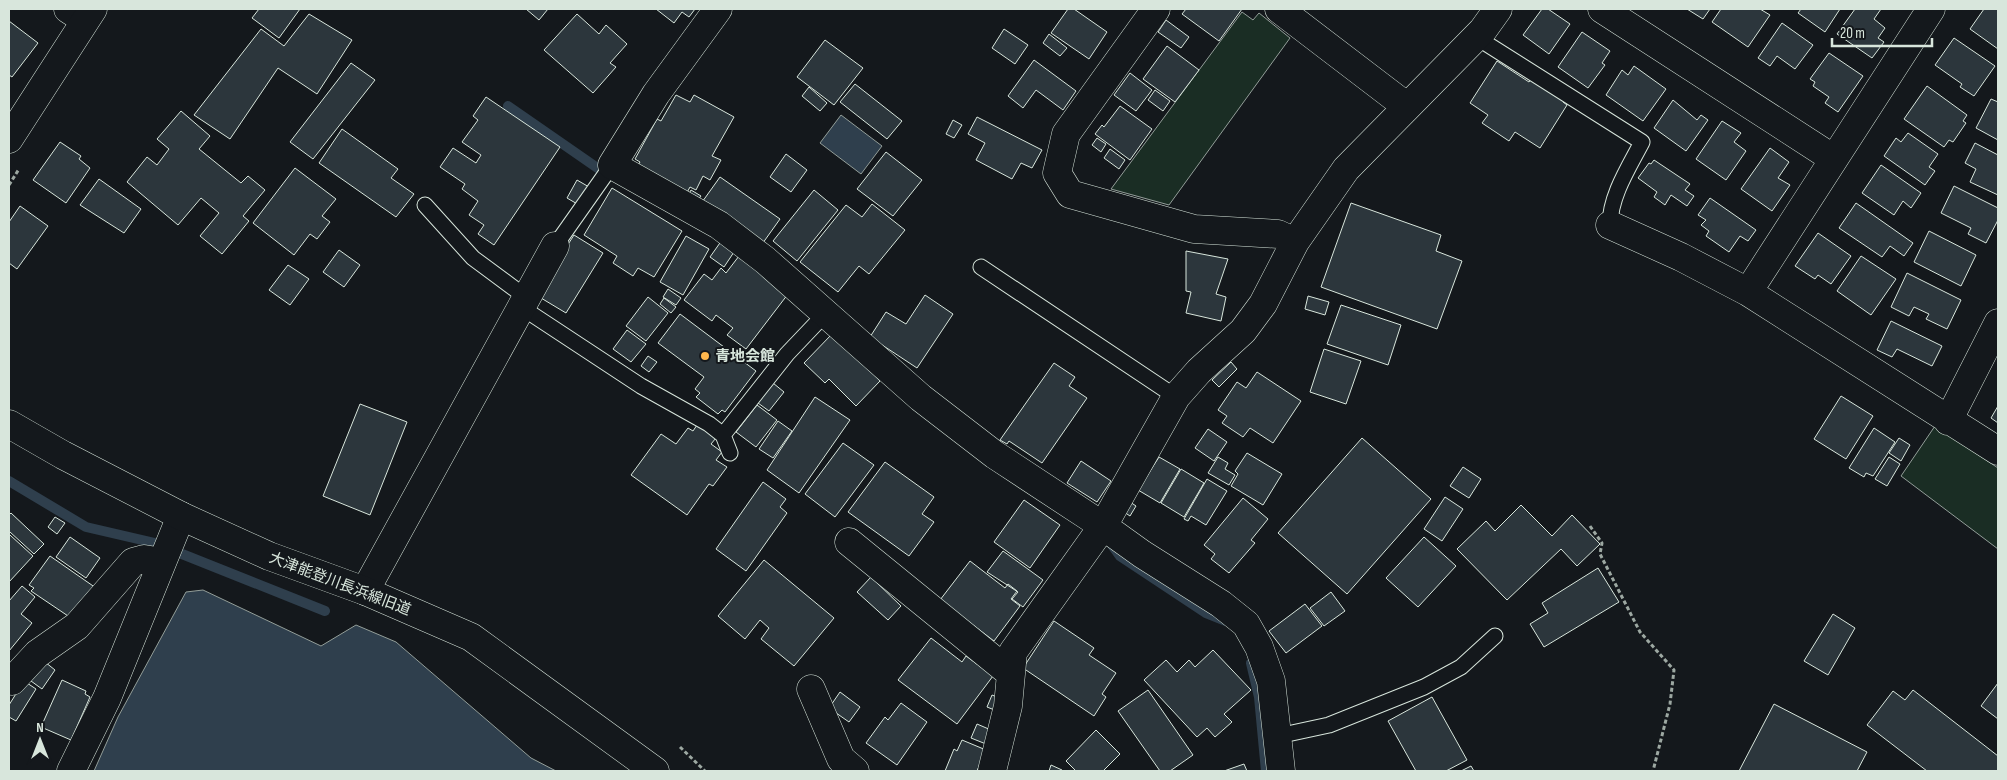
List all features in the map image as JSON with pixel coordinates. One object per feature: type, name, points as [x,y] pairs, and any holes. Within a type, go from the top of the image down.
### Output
[{"type":"street","points":[[718,9],[656,94],[612,166],[719,225],[765,260],[928,404],[995,455],[1142,554],[1221,604],[1246,624],[1259,648],[1271,681],[1281,771]]},
{"type":"street","points":[[1156,9],[1066,134],[1057,173],[1070,194],[1194,229],[1278,234],[1295,242]]},
{"type":"street","points":[[1278,9],[1406,106]]},
{"type":"street","points":[[992,771],[1008,706],[1013,652],[1103,526],[1176,397],[1199,371],[1243,332],[1263,304],[1295,242],[1346,169],[1476,36],[1498,9]]},
{"type":"street","points":[[1602,9],[1834,159]]},
{"type":"street","points":[[1748,292],[1931,9]]},
{"type":"street","points":[[9,139],[82,13]]},
{"type":"street","points":[[1610,225],[1681,257],[1748,292],[1948,421],[1998,451]]},
{"type":"street","points":[[366,591],[555,246]]},
{"type":"street","points":[[1948,421],[1998,324]]},
{"type":"street","name":"大津能登川長浜線旧道","points":[[9,424],[63,455],[181,516],[268,556],[366,591],[471,638],[655,771]]},
{"type":"street","points":[[71,771],[107,698],[181,516]]},
{"type":"street","points":[[849,542],[1010,674]]},
{"type":"street","points":[[12,681],[37,654],[77,626],[133,562],[144,559],[162,562]]},
{"type":"street","points":[[811,689],[841,759],[855,771]]},
{"type":"lane","points":[[1476,36],[1642,142],[1623,178],[1610,217],[1610,225]]},
{"type":"lane","points":[[555,246],[612,166]]},
{"type":"lane","points":[[425,205],[473,258],[524,302],[640,386],[709,424],[723,435],[730,453]]},
{"type":"lane","points":[[981,267],[1176,397]]},
{"type":"lane","points":[[723,435],[787,354],[826,313]]},
{"type":"lane","points":[[1278,736],[1329,726],[1424,687],[1461,667],[1495,636]]},
{"type":"path","points":[[1590,526],[1602,543],[1600,554],[1640,632],[1674,670],[1670,704],[1653,771]]},
{"type":"path","points":[[680,746],[705,771]]},
{"type":"green space","points":[[1242,12],[1253,20],[1259,13],[1290,38],[1169,205],[1111,189]]},
{"type":"green space","points":[[1935,426],[1998,468],[1998,549],[1901,476]]},
{"type":"water","points":[[841,115],[882,146],[861,174],[820,143]]},
{"type":"water","points":[[203,590],[321,646],[356,625],[396,642],[531,758],[556,771],[94,771],[118,717],[186,592]]},
{"type":"building","points":[[259,9],[300,9],[279,38],[252,18]]},
{"type":"building","points":[[526,9],[548,9],[539,20]]},
{"type":"building","points":[[656,9],[695,9],[689,17],[682,12],[674,23]]},
{"type":"building","points":[[1068,9],[1074,9],[1107,32],[1089,59],[1051,33]]},
{"type":"building","points":[[1186,9],[1242,9],[1219,41],[1182,14]]},
{"type":"building","points":[[1542,9],[1548,9],[1570,24],[1549,54],[1523,35]]},
{"type":"building","points":[[1687,9],[1710,9],[1703,19]]},
{"type":"building","points":[[1721,9],[1760,9],[1770,15],[1748,47],[1712,22]]},
{"type":"building","points":[[1801,9],[1840,9],[1825,32],[1798,13]]},
{"type":"building","points":[[1855,9],[1881,9],[1874,19],[1885,28],[1878,38],[1884,42],[1872,58],[1837,34]]},
{"type":"building","points":[[1984,9],[1998,9],[1998,49],[1970,29]]},
{"type":"building","points":[[309,14],[352,40],[317,94],[278,68],[230,139],[194,115],[261,29],[284,46]]},
{"type":"building","points":[[577,14],[599,34],[606,25],[627,44],[610,63],[616,67],[593,93],[544,50]]},
{"type":"building","points":[[1166,20],[1189,37],[1181,48],[1158,32]]},
{"type":"building","points":[[9,21],[38,43],[12,77],[9,75]]},
{"type":"building","points":[[1782,23],[1813,45],[1795,69],[1777,56],[1770,66],[1758,58]]},
{"type":"building","points":[[1004,29],[1028,45],[1015,64],[992,48]]},
{"type":"building","points":[[1582,32],[1610,51],[1602,63],[1605,65],[1588,88],[1558,67]]},
{"type":"building","points":[[1049,34],[1067,48],[1060,56],[1043,43]]},
{"type":"building","points":[[1954,38],[1995,66],[1974,96],[1960,87],[1962,84],[1935,65]]},
{"type":"building","points":[[825,40],[863,68],[834,105],[797,77]]},
{"type":"building","points":[[1167,46],[1199,70],[1175,102],[1143,79]]},
{"type":"building","points":[[1829,53],[1863,76],[1838,112],[1825,103],[1829,97],[1813,86],[1815,82],[1810,79]]},
{"type":"building","points":[[1034,60],[1076,91],[1063,110],[1036,90],[1023,108],[1008,96]]},
{"type":"building","points":[[1497,61],[1529,82],[1534,75],[1568,96],[1563,102],[1567,105],[1540,148],[1515,132],[1509,141],[1482,123],[1488,115],[1470,103]]},
{"type":"building","points":[[351,63],[375,80],[313,159],[290,142]]},
{"type":"building","points":[[1634,66],[1666,89],[1643,121],[1606,95],[1622,70],[1628,75]]},
{"type":"building","points":[[1130,73],[1152,90],[1136,111],[1114,95]]},
{"type":"building","points":[[855,84],[902,121],[887,139],[840,102]]},
{"type":"building","points":[[1927,86],[1967,115],[1963,121],[1966,123],[1953,142],[1949,140],[1944,147],[1904,119]]},
{"type":"building","points":[[809,87],[827,103],[820,111],[802,96]]},
{"type":"building","points":[[1155,90],[1170,101],[1163,111],[1148,100]]},
{"type":"building","points":[[676,95],[690,102],[694,95],[734,117],[712,156],[721,160],[710,180],[703,176],[696,190],[690,187],[684,198],[635,170],[640,162],[635,159],[657,119],[661,121]]},
{"type":"building","points":[[486,97],[560,147],[494,245],[478,234],[484,225],[469,215],[478,201],[462,189],[465,184],[440,167],[453,148],[476,163],[481,155],[462,142],[478,120],[473,116]]},
{"type":"building","points":[[1991,99],[1998,102],[1998,140],[1976,128]]},
{"type":"building","points":[[1673,100],[1697,120],[1701,115],[1708,120],[1686,151],[1654,128]]},
{"type":"building","points":[[1120,106],[1152,129],[1130,160],[1095,134],[1102,125],[1104,127]]},
{"type":"building","points":[[181,111],[210,136],[199,149],[241,183],[248,176],[265,190],[243,216],[249,221],[222,254],[200,236],[219,213],[201,198],[178,225],[127,182],[147,157],[157,165],[169,149],[157,139]]},
{"type":"building","points":[[977,117],[1042,150],[1032,168],[1021,163],[1012,179],[976,160],[985,143],[968,134]]},
{"type":"building","points":[[953,120],[962,125],[954,138],[946,134]]},
{"type":"building","points":[[1722,121],[1741,133],[1734,142],[1746,151],[1726,180],[1696,159]]},
{"type":"building","points":[[342,129],[398,169],[391,178],[414,194],[396,217],[319,163]]},
{"type":"building","points":[[1908,133],[1938,154],[1929,167],[1935,171],[1925,185],[1884,156],[1896,138],[1901,142]]},
{"type":"building","points":[[1097,138],[1106,144],[1101,152],[1092,145]]},
{"type":"building","points":[[60,142],[81,156],[79,159],[90,168],[66,203],[33,180]]},
{"type":"building","points":[[1975,143],[1998,155],[1998,195],[1970,182],[1976,169],[1965,163]]},
{"type":"building","points":[[1770,148],[1789,162],[1778,178],[1790,185],[1772,211],[1741,189]]},
{"type":"building","points":[[1110,149],[1125,160],[1119,169],[1104,158]]},
{"type":"building","points":[[886,152],[922,180],[893,216],[857,189]]},
{"type":"building","points":[[786,154],[807,170],[791,192],[770,177]]},
{"type":"building","points":[[1654,160],[1690,184],[1685,190],[1694,196],[1687,206],[1671,195],[1665,205],[1654,197],[1657,192],[1638,178],[1649,163],[1651,164]]},
{"type":"building","points":[[1881,165],[1921,193],[1911,208],[1903,201],[1894,215],[1862,193]]},
{"type":"building","points":[[295,168],[336,199],[322,216],[330,222],[317,239],[310,234],[294,255],[253,223]]},
{"type":"building","points":[[720,177],[780,219],[760,247],[700,205]]},
{"type":"building","points":[[99,179],[141,209],[124,233],[80,205]]},
{"type":"building","points":[[577,180],[589,187],[579,205],[567,198]]},
{"type":"building","points":[[1954,186],[1998,208],[1998,220],[1986,243],[1968,234],[1971,228],[1941,213]]},
{"type":"building","points":[[612,188],[682,231],[654,277],[638,268],[633,276],[613,263],[617,256],[584,235]]},
{"type":"building","points":[[691,190],[701,196],[695,204],[686,199]]},
{"type":"building","points":[[814,190],[838,210],[797,261],[773,241]]},
{"type":"building","points":[[1710,198],[1756,230],[1748,241],[1740,236],[1729,252],[1706,236],[1709,231],[1701,225],[1706,220],[1698,215]]},
{"type":"building","points":[[1351,203],[1441,235],[1436,251],[1462,261],[1437,329],[1321,287]]},
{"type":"building","points":[[1856,203],[1913,243],[1904,256],[1890,246],[1882,257],[1839,228]]},
{"type":"building","points":[[872,204],[905,230],[869,274],[859,266],[838,292],[800,262],[846,205],[862,217]]},
{"type":"building","points":[[20,206],[48,226],[17,269],[9,263],[9,222]]},
{"type":"building","points":[[1929,231],[1976,255],[1961,286],[1914,262]]},
{"type":"building","points":[[1818,233],[1851,256],[1831,284],[1818,275],[1815,279],[1795,266]]},
{"type":"building","points":[[574,235],[603,253],[566,313],[541,298],[539,290]]},
{"type":"building","points":[[686,236],[709,249],[683,295],[660,282]]},
{"type":"building","points":[[722,240],[736,249],[724,267],[710,257]]},
{"type":"building","points":[[339,250],[360,265],[344,287],[323,272]]},
{"type":"building","points":[[1186,251],[1228,259],[1216,294],[1226,297],[1221,321],[1186,313],[1191,292],[1186,291]]},
{"type":"building","points":[[739,256],[788,294],[746,349],[727,335],[733,328],[716,315],[712,321],[684,300],[704,274],[712,280],[721,268],[726,273]]},
{"type":"building","points":[[1861,256],[1896,279],[1871,315],[1837,291]]},
{"type":"building","points":[[288,265],[309,279],[290,305],[269,290]]},
{"type":"building","points":[[1907,273],[1961,300],[1947,329],[1926,319],[1929,314],[1914,307],[1909,316],[1891,307]]},
{"type":"building","points":[[668,289],[681,298],[676,305],[663,297]]},
{"type":"building","points":[[925,295],[953,314],[917,368],[870,337],[886,312],[906,324]]},
{"type":"building","points":[[1308,296],[1329,302],[1325,315],[1305,309]]},
{"type":"building","points":[[648,297],[668,313],[646,341],[626,326]]},
{"type":"building","points":[[664,298],[676,307],[671,313],[660,304]]},
{"type":"building","points":[[1341,305],[1401,325],[1388,365],[1327,344]]},
{"type":"building","points":[[680,314],[756,371],[725,412],[722,410],[718,414],[696,397],[700,393],[695,389],[704,377],[658,343]]},
{"type":"building","points":[[1891,321],[1942,346],[1932,366],[1897,349],[1892,357],[1877,350]]},
{"type":"building","points":[[627,330],[646,344],[631,362],[613,349]]},
{"type":"building","points":[[832,334],[880,381],[856,406],[829,379],[825,383],[804,363]]},
{"type":"building","points":[[1324,349],[1361,361],[1346,404],[1310,392]]},
{"type":"building","points":[[648,356],[657,362],[649,372],[641,366]]},
{"type":"building","points":[[1231,362],[1237,369],[1219,387],[1212,380]]},
{"type":"building","points":[[1054,363],[1075,377],[1069,386],[1087,398],[1042,463],[1009,441],[1007,444],[1000,440]]},
{"type":"building","points":[[1257,372],[1301,401],[1273,443],[1250,428],[1243,437],[1222,423],[1227,416],[1218,410],[1237,382],[1246,388]]},
{"type":"building","points":[[773,383],[784,392],[769,411],[758,403]]},
{"type":"building","points":[[1841,396],[1873,416],[1846,459],[1814,439]]},
{"type":"building","points":[[815,397],[850,420],[799,493],[767,470]]},
{"type":"building","points":[[360,404],[407,422],[370,515],[323,496]]},
{"type":"building","points":[[757,405],[777,420],[756,447],[736,432]]},
{"type":"building","points":[[1998,406],[1998,423],[1991,418]]},
{"type":"building","points":[[778,421],[792,431],[773,458],[759,449]]},
{"type":"building","points":[[697,425],[716,438],[711,444],[722,452],[716,460],[727,467],[713,486],[709,484],[687,515],[631,475],[661,434],[676,444],[688,428],[693,431]]},
{"type":"building","points":[[1874,428],[1895,442],[1873,476],[1866,473],[1864,477],[1849,468]]},
{"type":"building","points":[[1208,429],[1227,442],[1214,461],[1195,448]]},
{"type":"building","points":[[1362,438],[1431,499],[1347,594],[1278,533]]},
{"type":"building","points":[[1899,438],[1910,445],[1901,461],[1889,453]]},
{"type":"building","points":[[843,443],[874,465],[835,517],[805,494]]},
{"type":"building","points":[[1247,453],[1282,474],[1263,505],[1231,486],[1238,474],[1235,471]]},
{"type":"building","points":[[1159,457],[1180,469],[1160,503],[1138,490]]},
{"type":"building","points":[[1218,457],[1228,463],[1225,469],[1235,475],[1229,485],[1208,473]]},
{"type":"building","points":[[1889,457],[1900,464],[1887,486],[1875,479]]},
{"type":"building","points":[[1081,461],[1111,481],[1097,502],[1067,483]]},
{"type":"building","points":[[885,462],[934,497],[922,514],[934,522],[909,556],[848,512]]},
{"type":"building","points":[[1463,467],[1481,479],[1469,498],[1450,486]]},
{"type":"building","points":[[1181,469],[1204,483],[1184,517],[1161,503]]},
{"type":"building","points":[[1207,479],[1227,491],[1206,525],[1191,516],[1188,521],[1184,519]]},
{"type":"building","points":[[763,482],[786,499],[780,507],[787,513],[746,571],[716,549]]},
{"type":"building","points":[[1445,497],[1463,509],[1442,541],[1424,529]]},
{"type":"building","points":[[1243,498],[1268,519],[1251,540],[1255,543],[1229,573],[1211,559],[1215,554],[1204,545]]},
{"type":"building","points":[[1024,500],[1060,525],[1030,568],[994,542]]},
{"type":"building","points":[[1130,502],[1136,506],[1130,516],[1124,512]]},
{"type":"building","points":[[1521,505],[1552,536],[1572,515],[1600,544],[1577,566],[1561,549],[1507,600],[1457,549],[1486,521],[1495,531]]},
{"type":"building","points":[[11,513],[44,544],[34,554],[9,533],[9,515]]},
{"type":"building","points":[[55,517],[65,523],[57,534],[48,527]]},
{"type":"building","points":[[9,536],[33,556],[9,582]]},
{"type":"building","points":[[70,537],[100,558],[86,578],[56,557]]},
{"type":"building","points":[[1424,537],[1456,566],[1418,607],[1386,578]]},
{"type":"building","points":[[1003,551],[1043,580],[1023,607],[1012,599],[1018,592],[987,572]]},
{"type":"building","points":[[50,556],[96,588],[74,620],[31,591],[34,588],[29,585]]},
{"type":"building","points":[[764,560],[834,618],[794,666],[761,639],[769,628],[760,620],[745,639],[718,616]]},
{"type":"building","points":[[970,561],[1005,588],[1008,584],[1017,591],[1011,599],[1020,606],[994,641],[940,600]]},
{"type":"building","points":[[1598,568],[1619,602],[1544,647],[1530,624],[1548,613],[1542,603]]},
{"type":"building","points":[[871,577],[901,606],[888,620],[857,592]]},
{"type":"building","points":[[22,586],[35,597],[21,614],[32,623],[9,651],[9,601]]},
{"type":"building","points":[[1331,592],[1345,611],[1324,626],[1310,608]]},
{"type":"building","points":[[1305,604],[1322,626],[1286,653],[1269,631]]},
{"type":"building","points":[[1833,614],[1855,628],[1828,675],[1804,661]]},
{"type":"building","points":[[1054,621],[1094,648],[1089,655],[1116,673],[1102,694],[1106,697],[1094,716],[1023,668]]},
{"type":"building","points":[[931,638],[962,662],[966,656],[993,676],[957,724],[898,680]]},
{"type":"building","points":[[1213,650],[1251,690],[1224,714],[1232,722],[1215,737],[1207,728],[1197,737],[1144,680],[1166,660],[1177,672],[1189,660],[1195,667]]},
{"type":"building","points":[[45,662],[55,670],[42,689],[31,681]]},
{"type":"building","points":[[62,680],[86,691],[85,694],[90,697],[71,740],[41,727]]},
{"type":"building","points":[[24,681],[36,689],[16,721],[9,717],[9,705]]},
{"type":"building","points":[[1998,683],[1998,719],[1981,706]]},
{"type":"building","points":[[1148,690],[1193,755],[1170,771],[1160,771],[1118,711]]},
{"type":"building","points":[[1913,690],[1998,756],[1998,771],[1927,771],[1867,725],[1893,691],[1905,700]]},
{"type":"building","points":[[840,692],[860,707],[849,722],[829,708]]},
{"type":"building","points":[[992,695],[1002,699],[997,711],[987,707]]},
{"type":"building","points":[[1432,697],[1467,760],[1446,771],[1416,771],[1388,721]]},
{"type":"building","points":[[901,703],[927,722],[897,765],[866,743],[885,717],[888,720]]},
{"type":"building","points":[[1774,704],[1867,752],[1857,771],[1739,771]]},
{"type":"building","points":[[977,724],[991,730],[986,744],[971,738]]},
{"type":"building","points":[[1096,730],[1120,754],[1103,771],[1076,771],[1066,761]]},
{"type":"building","points":[[962,740],[986,750],[977,771],[945,771],[954,749],[957,751]]},
{"type":"building","points":[[1244,764],[1247,771],[1224,771]]},
{"type":"building","points":[[1051,765],[1062,770],[1062,771],[1049,771]]},
{"type":"building","points":[[1471,766],[1474,771],[1461,771]]},
{"type":"waterway","points":[[508,106],[609,176]]},
{"type":"waterway","points":[[9,481],[86,527],[155,543]]},
{"type":"waterway","points":[[1112,545],[1120,556],[1206,613],[1226,621]]},
{"type":"waterway","points":[[182,554],[325,611]]},
{"type":"waterway","points":[[1251,663],[1259,697],[1266,771]]},
{"type":"place","name":"青地会館","points":[[705,356]]}]
